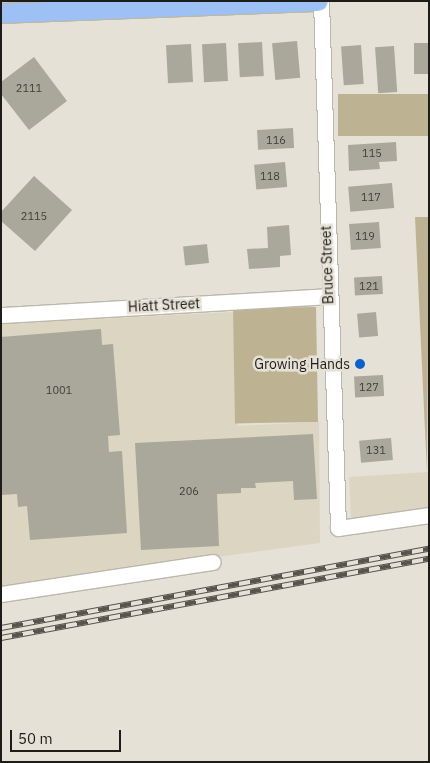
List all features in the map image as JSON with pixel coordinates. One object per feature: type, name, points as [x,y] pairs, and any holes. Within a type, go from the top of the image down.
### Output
[{"type":"main road","points":[[9,9],[319,1]]},
{"type":"street","name":"Bruce Street","points":[[319,1],[328,296],[338,528],[429,515]]},
{"type":"street","name":"Hiatt Street","points":[[1,315],[328,296]]},
{"type":"street","points":[[1,594],[213,562]]},
{"type":"shaded area","points":[[338,94],[429,94],[429,136],[338,136]]},
{"type":"shaded area","points":[[415,217],[429,217],[427,473]]},
{"type":"shaded area","points":[[316,307],[318,422],[235,423],[233,308]]},
{"type":"shaded area","points":[[233,312],[238,426],[319,422],[320,543],[1,586],[1,324]]},
{"type":"shaded area","points":[[429,472],[429,511],[360,522],[351,518],[349,477]]},
{"type":"building","points":[[297,41],[300,78],[275,80],[272,43]]},
{"type":"building","points":[[262,42],[264,76],[240,77],[238,43]]},
{"type":"building","points":[[226,43],[228,81],[204,82],[202,44]]},
{"type":"building","points":[[414,43],[429,43],[429,74],[414,74]]},
{"type":"building","points":[[191,44],[193,82],[168,83],[166,45]]},
{"type":"building","points":[[361,45],[364,84],[344,85],[341,46]]},
{"type":"building","points":[[394,46],[397,92],[378,93],[375,47]]},
{"type":"building","points":[[34,57],[67,101],[29,130],[1,94],[1,82]]},
{"type":"building","points":[[293,128],[294,148],[258,150],[257,130]]},
{"type":"building","points":[[396,142],[397,161],[379,162],[380,169],[349,171],[348,145]]},
{"type":"building","points":[[285,162],[287,187],[256,190],[254,165]]},
{"type":"building","points":[[34,176],[72,210],[35,251],[1,221],[1,212]]},
{"type":"building","points":[[392,183],[394,208],[350,212],[348,187]]},
{"type":"building","points":[[379,222],[381,248],[351,250],[349,224]]},
{"type":"building","points":[[289,225],[291,255],[280,256],[280,267],[249,269],[247,249],[268,248],[267,227]]},
{"type":"building","points":[[207,244],[209,263],[185,265],[183,247]]},
{"type":"building","points":[[382,276],[383,294],[355,295],[354,277]]},
{"type":"building","points":[[376,312],[378,336],[359,338],[357,314]]},
{"type":"building","points":[[101,329],[102,345],[113,344],[120,435],[108,436],[109,452],[122,451],[127,533],[30,540],[27,506],[18,507],[17,494],[1,495],[1,337]]},
{"type":"building","points":[[383,375],[384,396],[355,397],[354,377]]},
{"type":"building","points":[[313,434],[317,499],[294,500],[293,481],[255,483],[256,488],[241,488],[241,493],[217,494],[219,546],[141,550],[135,443]]},
{"type":"building","points":[[391,438],[393,460],[361,463],[359,441]]},
{"type":"railway","points":[[1,628],[429,549]]},
{"type":"railway","points":[[1,638],[429,559]]},
{"type":"place","name":"Growing Hands","points":[[360,364]]}]
